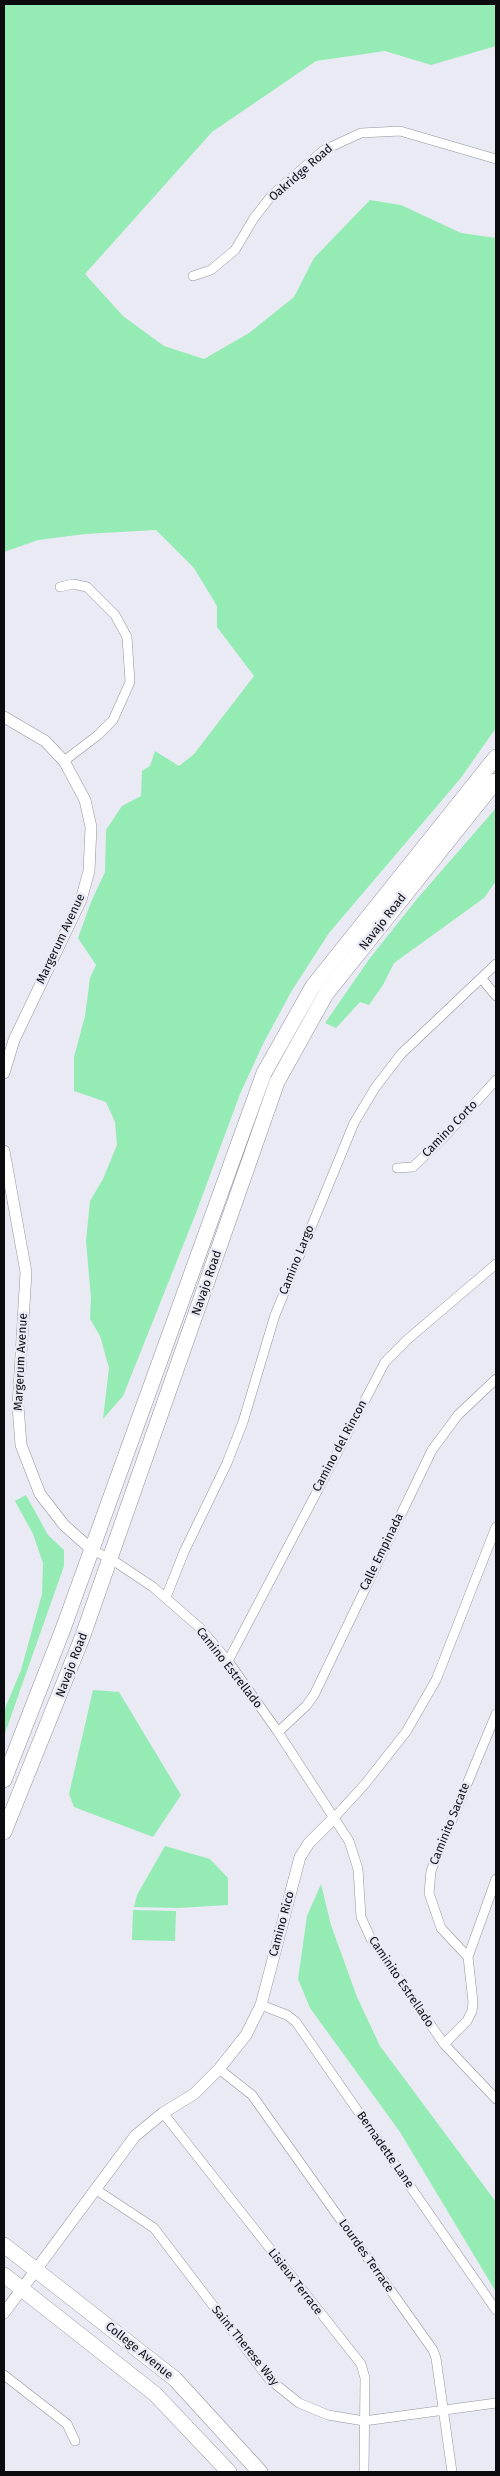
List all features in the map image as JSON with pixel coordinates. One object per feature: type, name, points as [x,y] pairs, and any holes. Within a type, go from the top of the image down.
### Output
[{"type":"main road","name":"Navajo Road","points":[[4,1780],[92,1550],[264,1073],[313,986],[496,757]]},
{"type":"main road","name":"Navajo Road","points":[[4,1832],[62,1691],[111,1559],[277,1082],[326,994],[496,781]]},
{"type":"main road","points":[[41,1684],[62,1691]]},
{"type":"main road","name":"College Avenue","points":[[4,2245],[36,2268],[175,2379],[260,2472]]},
{"type":"main road","name":"College Avenue","points":[[4,2275],[155,2394],[229,2472]]},
{"type":"street","name":"Oakridge Road","points":[[193,276],[211,270],[235,250],[254,218],[272,195],[324,150],[361,132],[373,130],[400,131],[496,159]]},
{"type":"street","points":[[60,587],[73,584],[87,587],[114,615],[127,637],[130,682],[113,720],[98,735],[64,761]]},
{"type":"street","name":"Margerum Avenue","points":[[4,717],[45,741],[64,761],[85,800],[91,827],[89,871],[81,900],[14,1040],[4,1073]]},
{"type":"street","name":"Camino Largo","points":[[166,1597],[231,1455],[244,1422],[275,1315],[354,1124],[375,1088],[401,1054],[496,964]]},
{"type":"street","points":[[482,979],[496,996]]},
{"type":"street","name":"Camino Corto","points":[[397,1168],[413,1167],[447,1134],[496,1080]]},
{"type":"street","name":"Margerum Avenue","points":[[4,1151],[26,1272],[18,1406],[21,1446],[40,1494],[64,1525],[92,1550]]},
{"type":"street","name":"Camino del Rincon","points":[[228,1662],[385,1362],[408,1339],[496,1264]]},
{"type":"street","name":"Calle Empinada","points":[[278,1732],[306,1706],[314,1694],[432,1450],[458,1415],[496,1379]]},
{"type":"street","name":"Camino Rico","points":[[4,2313],[135,2136],[163,2114],[194,2094],[220,2070],[246,2035],[261,2005],[300,1857],[309,1843],[366,1784],[406,1732],[436,1680],[496,1527]]},
{"type":"street","name":"Camino Estrellado","points":[[92,1550],[111,1559],[166,1597],[200,1628],[228,1662],[278,1732],[333,1819]]},
{"type":"street","name":"Caminito Sacate","points":[[468,1957],[441,1928],[429,1893],[430,1871],[496,1714]]},
{"type":"street","name":"Caminito Estrellado","points":[[333,1819],[349,1841],[358,1869],[361,1917],[371,1940],[444,2044],[496,2099]]},
{"type":"street","points":[[444,2044],[467,2021],[472,2011],[468,1957],[496,1878]]},
{"type":"street","name":"Bernadette Lane","points":[[261,2005],[287,2015],[296,2022],[496,2310]]},
{"type":"street","name":"Lourdes Terrace","points":[[220,2070],[252,2095],[433,2350],[436,2358],[452,2472]]},
{"type":"street","name":"Lisieux Terrace","points":[[163,2114],[361,2364],[365,2378],[364,2472]]},
{"type":"street","name":"Saint Therese Way","points":[[95,2189],[154,2228],[268,2379],[282,2392],[299,2403],[328,2415],[364,2421],[496,2403]]},
{"type":"street","points":[[4,2375],[67,2424],[75,2441]]},
{"type":"green space","points":[[4,4],[496,4],[496,46],[431,65],[385,51],[316,61],[212,132],[85,274],[123,316],[164,346],[204,359],[249,333],[294,297],[314,258],[370,200],[401,205],[461,233],[496,238],[496,728],[460,779],[329,933],[291,992],[263,1044],[240,1094],[196,1213],[123,1396],[103,1419],[109,1368],[100,1336],[90,1319],[91,1298],[86,1241],[90,1201],[103,1179],[117,1145],[115,1122],[106,1102],[74,1091],[74,1057],[85,1016],[90,978],[96,965],[78,938],[91,902],[105,872],[106,830],[122,806],[141,796],[142,771],[150,766],[155,751],[179,766],[194,754],[254,676],[217,627],[217,606],[194,568],[156,530],[85,534],[38,540],[4,552]]},
{"type":"green space","points":[[496,808],[496,881],[484,898],[394,963],[383,985],[369,1005],[360,1002],[336,1028],[325,1023],[370,958],[417,899]]},
{"type":"green space","points":[[26,1495],[48,1535],[64,1550],[64,1566],[4,1736],[4,1711],[21,1670],[42,1594],[43,1563],[33,1534],[15,1501]]},
{"type":"green space","points":[[93,1690],[119,1692],[181,1795],[153,1837],[74,1807],[69,1794]]},
{"type":"green space","points":[[165,1846],[210,1859],[228,1878],[228,1905],[178,1908],[134,1907],[137,1895]]},
{"type":"green space","points":[[321,1884],[331,1925],[357,1997],[380,2046],[496,2202],[496,2292],[400,2132],[310,2008],[298,1979],[307,1916]]},
{"type":"green space","points":[[133,1910],[176,1911],[175,1941],[132,1940]]}]
